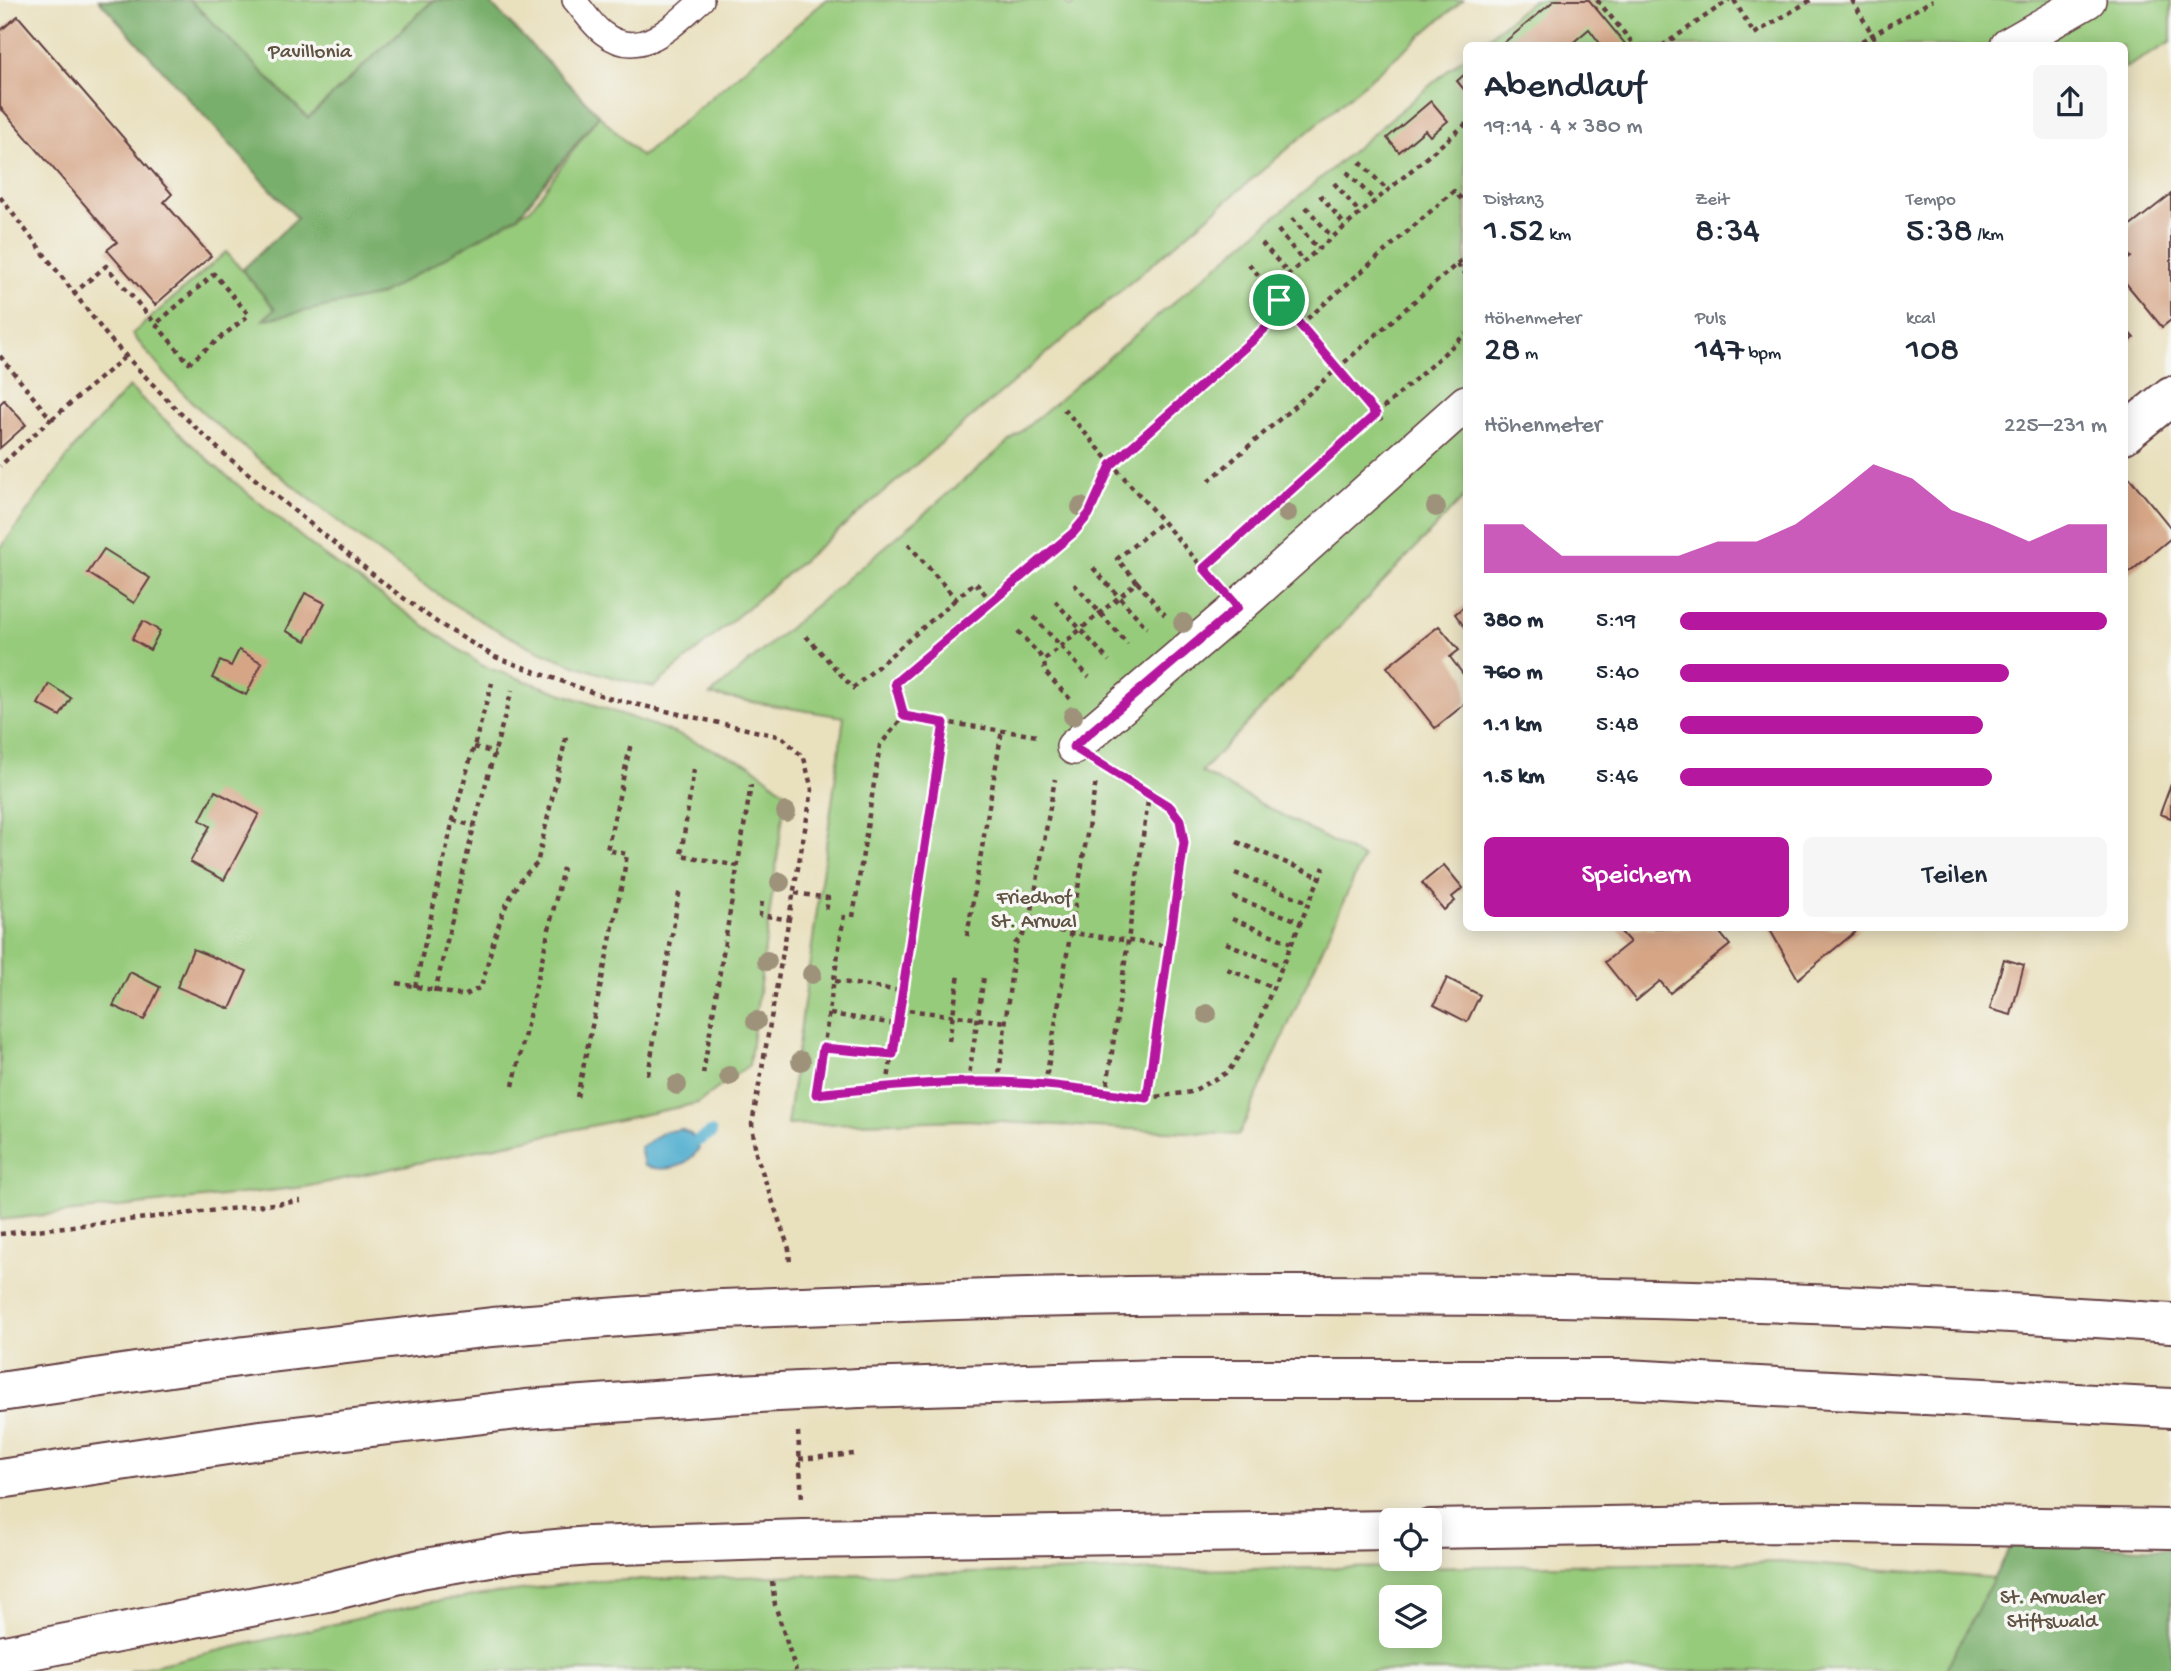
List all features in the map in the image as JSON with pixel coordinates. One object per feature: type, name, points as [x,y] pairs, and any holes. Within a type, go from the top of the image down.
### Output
[{"type":"main road","points":[[2128,430],[2171,396]]},
{"type":"main road","points":[[0,1392],[245,1356],[396,1338],[722,1309],[857,1304],[1174,1295],[1705,1299],[1981,1309],[2171,1323]]},
{"type":"main road","points":[[0,1479],[260,1440],[526,1409],[859,1388],[1176,1379],[1626,1379],[2171,1408]]},
{"type":"main road","points":[[1442,1529],[1780,1524],[2171,1529]]},
{"type":"main road","points":[[0,1656],[327,1592],[420,1569],[513,1553],[589,1546],[1379,1530]]},
{"type":"street","points":[[2015,42],[2088,0]]},
{"type":"street","points":[[1083,744],[1463,406]]},
{"type":"lane","points":[[574,0],[604,34],[629,46],[657,39],[702,0]]},
{"type":"path","points":[[1597,0],[1632,42]]},
{"type":"path","points":[[1668,42],[1732,0],[1754,34],[1811,0]]},
{"type":"path","points":[[1852,0],[1877,42]]},
{"type":"path","points":[[1860,42],[1933,0]]},
{"type":"path","points":[[904,716],[895,683],[1073,533],[1089,514],[1111,465],[1272,321],[1282,283],[1289,274],[1463,127]]},
{"type":"path","points":[[1360,162],[1387,190]]},
{"type":"path","points":[[1348,172],[1375,201]]},
{"type":"path","points":[[1334,183],[1360,213]]},
{"type":"path","points":[[1300,325],[1454,191],[1463,201]]},
{"type":"path","points":[[1320,195],[1345,225]]},
{"type":"path","points":[[0,197],[73,294],[126,356],[223,454],[331,544],[438,623],[495,657],[608,698],[782,737],[804,758],[812,790],[791,920],[752,1124],[756,1154],[789,1249]]},
{"type":"path","points":[[1306,207],[1332,237]]},
{"type":"path","points":[[1292,218],[1318,249]]},
{"type":"path","points":[[1278,230],[1303,261]]},
{"type":"path","points":[[1262,243],[1289,274]]},
{"type":"path","points":[[1209,481],[1463,259]]},
{"type":"path","points":[[1249,264],[1410,454]]},
{"type":"path","points":[[1457,264],[1463,271]]},
{"type":"path","points":[[73,294],[106,266],[189,363],[249,315],[214,274],[156,324]]},
{"type":"path","points":[[1204,568],[1463,337]]},
{"type":"path","points":[[0,356],[51,419]]},
{"type":"path","points":[[0,466],[126,356]]},
{"type":"path","points":[[1064,409],[1238,607]]},
{"type":"path","points":[[1162,522],[1117,559],[1165,615]]},
{"type":"path","points":[[908,544],[956,599]]},
{"type":"path","points":[[1093,568],[1147,628]]},
{"type":"path","points":[[806,636],[853,688],[975,582],[991,601]]},
{"type":"path","points":[[1044,660],[1137,582]]},
{"type":"path","points":[[1074,584],[1128,644]]},
{"type":"path","points":[[1055,601],[1109,661]]},
{"type":"path","points":[[1034,617],[1089,677]]},
{"type":"path","points":[[1018,631],[1044,660],[1045,671],[1083,744],[1170,807],[1180,820],[1184,843],[1147,1098]]},
{"type":"path","points":[[415,987],[453,820],[492,683]]},
{"type":"path","points":[[435,992],[474,826],[512,690]]},
{"type":"path","points":[[904,716],[1083,744]]},
{"type":"path","points":[[853,917],[880,745],[904,716]]},
{"type":"path","points":[[887,1086],[944,723]]},
{"type":"path","points":[[967,936],[1002,730]]},
{"type":"path","points":[[397,983],[464,996],[481,987],[510,893],[520,877],[537,864],[567,733]]},
{"type":"path","points":[[578,1097],[623,879],[626,854],[607,850],[631,743]]},
{"type":"path","points":[[998,1083],[1015,944],[1029,927],[1083,744]]},
{"type":"path","points":[[1045,1085],[1071,933],[1083,744]]},
{"type":"path","points":[[474,747],[495,753]]},
{"type":"path","points":[[694,769],[681,855],[738,866]]},
{"type":"path","points":[[703,1074],[751,785]]},
{"type":"path","points":[[1106,1094],[1149,794]]},
{"type":"path","points":[[453,820],[474,826]]},
{"type":"path","points":[[1237,842],[1320,877]]},
{"type":"path","points":[[845,915],[816,1094],[887,1086],[968,1082],[1045,1085],[1147,1098],[1191,1092],[1228,1072],[1253,1035],[1324,867]]},
{"type":"path","points":[[513,1086],[563,868]]},
{"type":"path","points":[[1235,873],[1308,902]]},
{"type":"path","points":[[648,1075],[680,888]]},
{"type":"path","points":[[796,892],[828,898],[827,913]]},
{"type":"path","points":[[1233,897],[1300,922]]},
{"type":"path","points":[[762,902],[760,915],[791,920]]},
{"type":"path","points":[[1232,919],[1291,943]]},
{"type":"path","points":[[1029,927],[1167,946]]},
{"type":"path","points":[[1226,943],[1282,965]]},
{"type":"path","points":[[1227,969],[1272,988]]},
{"type":"path","points":[[949,1041],[959,974]]},
{"type":"path","points":[[968,1082],[984,976]]},
{"type":"path","points":[[835,981],[901,991]]},
{"type":"path","points":[[899,1009],[1006,1022]]},
{"type":"path","points":[[830,1014],[897,1024]]},
{"type":"path","points":[[823,1048],[893,1054]]},
{"type":"path","points":[[0,1234],[301,1201]]},
{"type":"path","points":[[796,1671],[775,1605],[799,1448]]},
{"type":"path","points":[[799,1459],[855,1454]]},
{"type":"green space","points":[[99,0],[190,0],[308,118],[434,0],[487,0],[599,115],[518,216],[380,295],[263,320],[275,309],[242,270],[297,218]]},
{"type":"green space","name":"Pavillonia","points":[[190,0],[433,0],[308,118]]},
{"type":"green space","points":[[826,0],[1063,0],[1070,7],[1079,0],[1463,0],[654,687],[605,675],[560,659],[517,640],[436,593],[359,537],[214,422],[174,384],[132,334],[226,252],[276,309],[264,318],[380,295],[531,208],[599,115],[641,157]]},
{"type":"green space","points":[[1533,0],[2171,0],[2171,42],[2128,66],[2128,42],[1483,42]]},
{"type":"green space","name":"Friedhof St. Arnual","points":[[1463,58],[1463,498],[1201,772],[1363,858],[1239,1135],[965,1120],[787,1125],[844,717],[710,695]]},
{"type":"green space","points":[[129,387],[215,466],[323,555],[483,666],[664,729],[751,765],[786,793],[749,1065],[698,1103],[305,1187],[0,1220],[0,549],[77,444]]},
{"type":"green space","name":"St. Arnualer Stiftswald","points":[[2012,1543],[2171,1549],[2171,1671],[1945,1671]]},
{"type":"green space","points":[[1780,1562],[1995,1578],[1945,1671],[130,1671],[430,1602],[590,1581],[807,1575],[1379,1567],[1379,1571],[1442,1571],[1442,1567]]},
{"type":"water","points":[[681,1129],[692,1135],[699,1149],[693,1156],[681,1165],[668,1169],[644,1166],[640,1147],[664,1132]]},
{"type":"building","points":[[1555,0],[1589,0],[1624,42],[1599,42],[1589,29],[1574,42],[1505,42]]},
{"type":"building","points":[[18,16],[172,194],[164,202],[211,256],[155,305],[107,250],[117,242],[0,107],[0,31]]},
{"type":"building","points":[[1463,76],[1463,88],[1457,81]]},
{"type":"building","points":[[1431,101],[1448,121],[1430,136],[1425,130],[1399,152],[1387,138]]},
{"type":"building","points":[[2171,194],[2171,320],[2162,327],[2128,286],[2128,259],[2131,257],[2128,254],[2128,228]]},
{"type":"building","points":[[2128,331],[2134,338],[2128,343]]},
{"type":"building","points":[[4,400],[26,425],[0,448],[0,404]]},
{"type":"building","points":[[2130,478],[2171,528],[2171,538],[2128,574]]},
{"type":"building","points":[[104,549],[150,578],[134,603],[88,573]]},
{"type":"building","points":[[305,593],[325,603],[306,641],[286,631]]},
{"type":"building","points":[[1463,607],[1463,625],[1455,614]]},
{"type":"building","points":[[143,621],[160,631],[150,650],[132,639]]},
{"type":"building","points":[[1439,626],[1459,650],[1450,657],[1463,674],[1463,705],[1435,728],[1387,667]]},
{"type":"building","points":[[239,650],[262,663],[246,695],[212,678],[220,661],[231,666]]},
{"type":"building","points":[[49,684],[71,698],[60,716],[38,704]]},
{"type":"building","points":[[2171,784],[2171,818],[2160,814]]},
{"type":"building","points":[[215,791],[259,814],[224,880],[190,862],[210,826],[200,820]]},
{"type":"building","points":[[1444,865],[1463,888],[1452,897],[1455,901],[1444,910],[1422,883]]},
{"type":"building","points":[[1620,931],[1718,931],[1730,945],[1670,993],[1660,981],[1636,1001],[1605,962],[1630,942]]},
{"type":"building","points":[[1771,931],[1856,931],[1798,979]]},
{"type":"building","points":[[193,949],[247,971],[230,1009],[177,987]]},
{"type":"building","points":[[2004,959],[2024,965],[2011,1015],[1990,1009]]},
{"type":"building","points":[[130,972],[160,987],[144,1020],[113,1006]]},
{"type":"building","points":[[1447,978],[1480,995],[1467,1022],[1434,1005]]},
{"type":"waterway","points":[[697,1141],[711,1133]]},
{"type":"route","points":[[1279,300],[1376,414],[1204,568],[1238,607],[1073,747],[1170,807],[1180,820],[1184,843],[1147,1098],[1045,1085],[968,1082],[887,1086],[816,1094],[823,1048],[893,1054],[944,723],[904,716],[895,683],[1073,533],[1089,514],[1111,465],[1253,340],[1272,321],[1279,300]]}]
